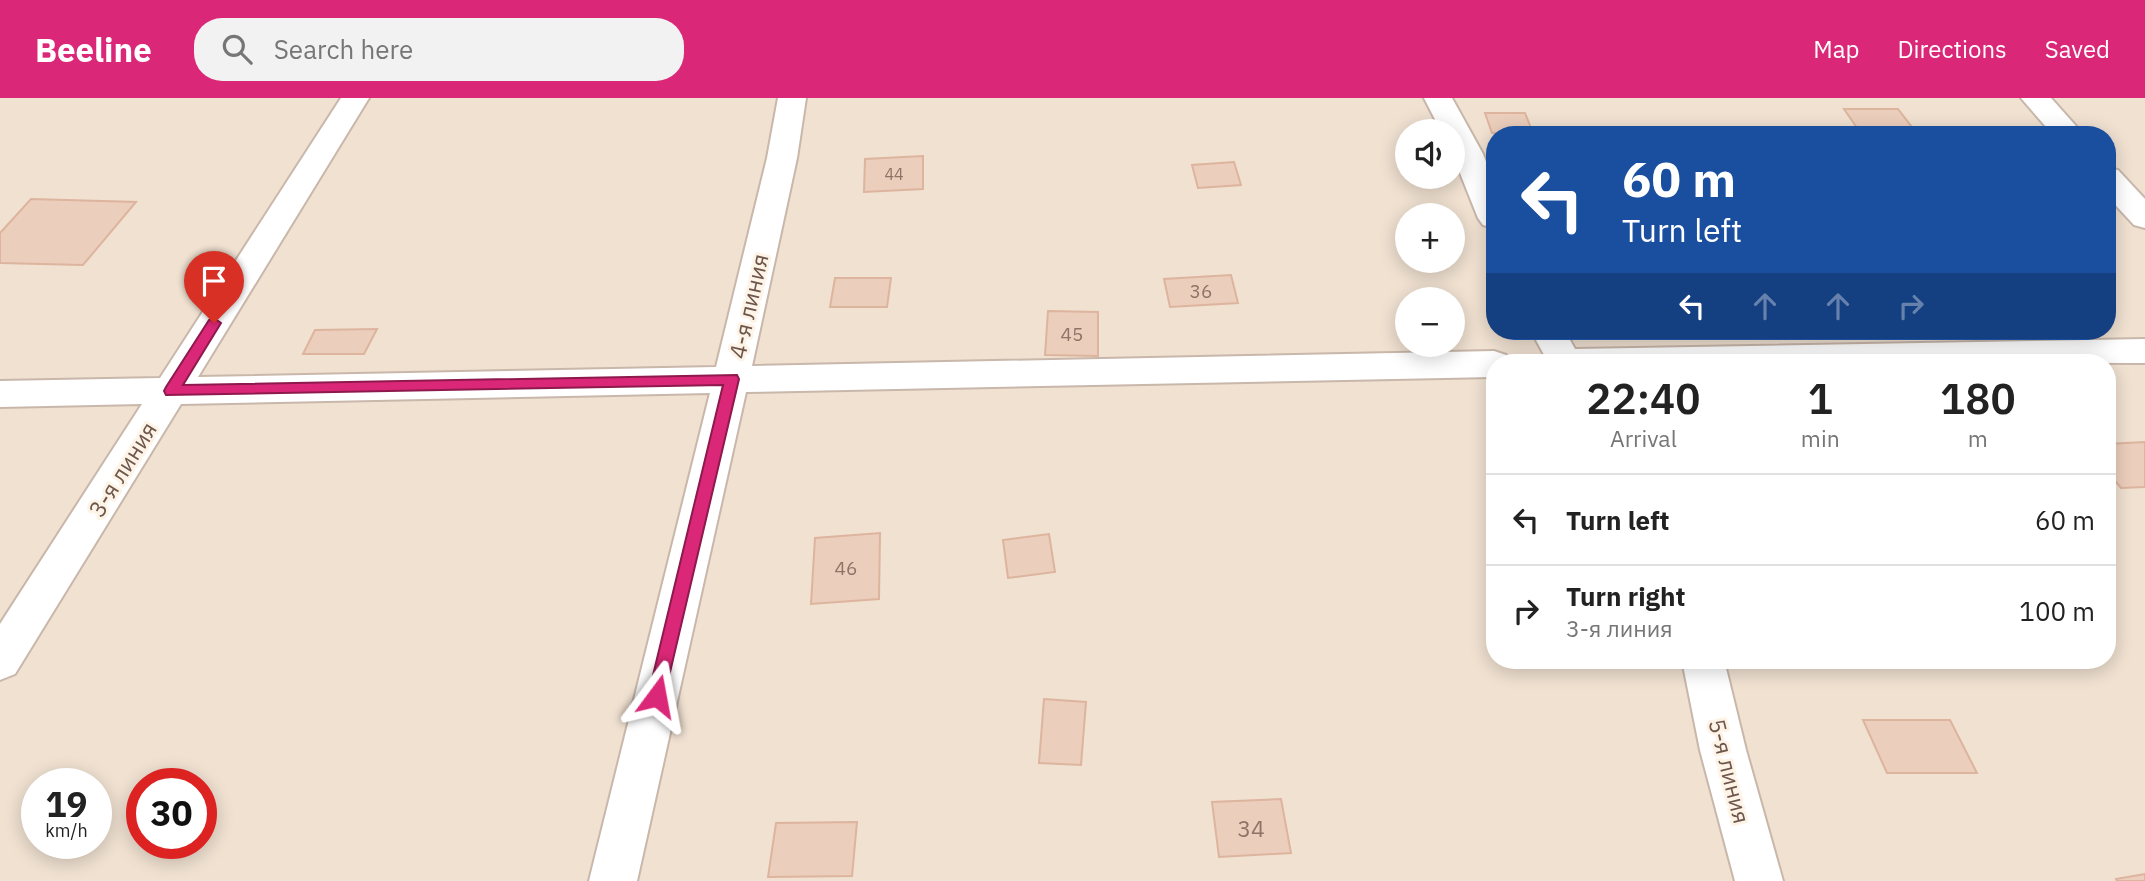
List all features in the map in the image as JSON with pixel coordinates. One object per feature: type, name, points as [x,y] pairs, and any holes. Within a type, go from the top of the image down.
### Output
[{"type":"street","name":"3-я линия","points":[[0,661],[355,98]]},
{"type":"street","name":"4-я линия","points":[[613,881],[732,379],[782,158],[792,98]]},
{"type":"street","points":[[1438,98],[1468,154],[1486,198]]},
{"type":"street","points":[[2035,98],[2061,126]]},
{"type":"street","points":[[2116,187],[2145,218]]},
{"type":"street","points":[[1990,354],[2145,351]]},
{"type":"street","points":[[0,394],[1486,364]]},
{"type":"street","name":"5-я линия","points":[[1705,669],[1723,750],[1759,881]]},
{"type":"shaded area","points":[[0,98],[2145,98],[2145,881],[0,881]]},
{"type":"building","points":[[1844,109],[1898,109],[1911,126],[1856,126]]},
{"type":"building","points":[[1485,113],[1525,113],[1530,126],[1490,126]]},
{"type":"building","points":[[923,156],[923,189],[864,192],[865,159]]},
{"type":"building","points":[[1234,162],[1241,185],[1198,188],[1192,165]]},
{"type":"building","points":[[31,199],[136,202],[83,265],[0,263],[0,233]]},
{"type":"building","points":[[1231,275],[1238,303],[1170,307],[1164,279]]},
{"type":"building","points":[[835,278],[891,278],[887,307],[830,307]]},
{"type":"building","points":[[1048,311],[1098,312],[1098,356],[1045,355]]},
{"type":"building","points":[[377,329],[364,354],[303,354],[315,330]]},
{"type":"building","points":[[2145,442],[2145,487],[2121,488],[2116,482],[2116,444]]},
{"type":"building","points":[[880,533],[879,599],[811,604],[815,538]]},
{"type":"building","points":[[1049,534],[1055,572],[1008,578],[1003,540]]},
{"type":"building","points":[[1044,699],[1086,702],[1081,765],[1039,763]]},
{"type":"building","points":[[1863,720],[1950,720],[1977,773],[1887,773]]},
{"type":"building","points":[[1281,799],[1291,853],[1219,857],[1212,802]]},
{"type":"building","points":[[857,822],[852,876],[768,877],[776,823]]},
{"type":"building","points":[[2145,874],[2145,881],[2116,879]]},
{"type":"route","points":[[214,323],[172,391],[732,379],[657,696]]}]
